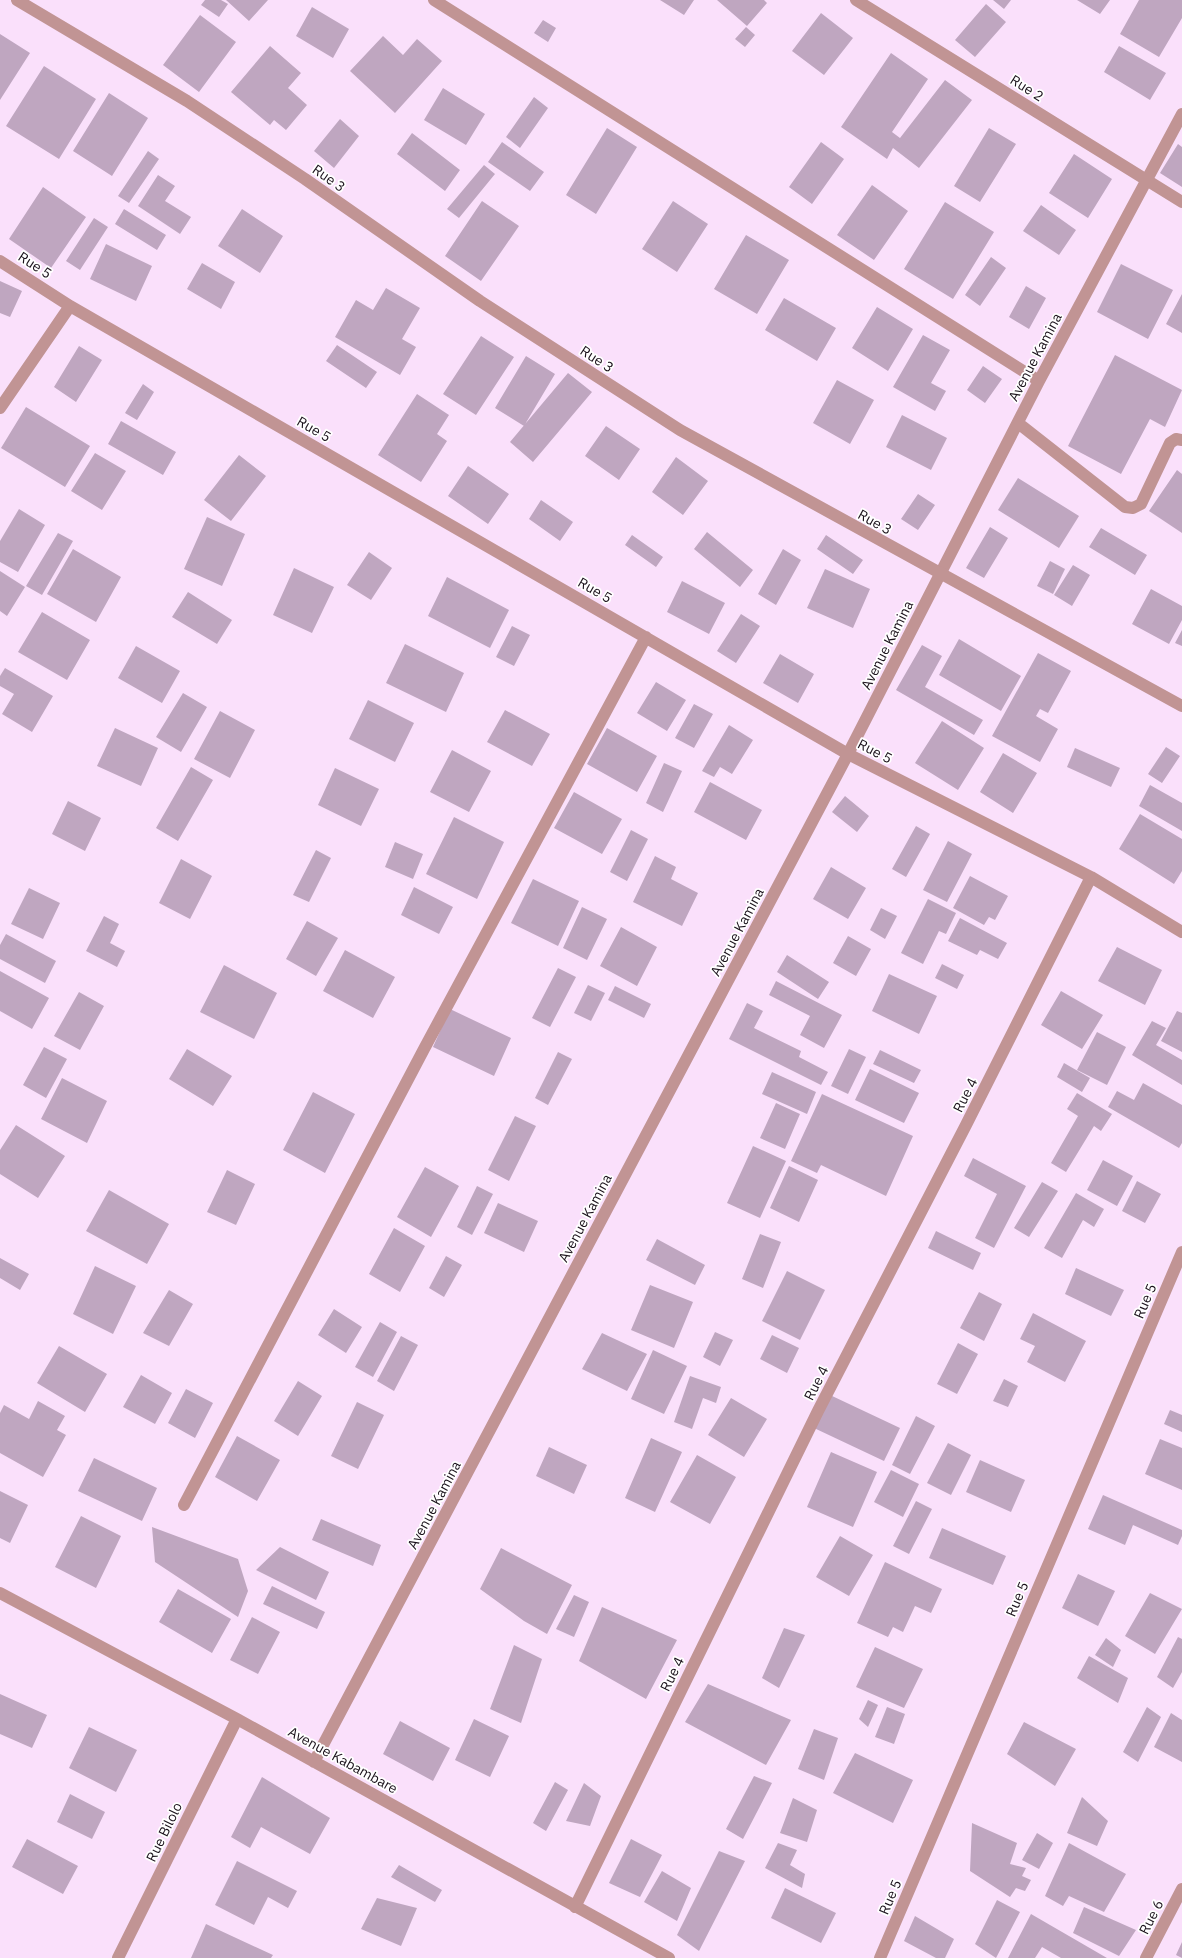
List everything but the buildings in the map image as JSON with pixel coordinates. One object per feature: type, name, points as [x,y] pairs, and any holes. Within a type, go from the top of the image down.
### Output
[{"type":"street","name":"Rue 3","points":[[17,0],[188,101],[305,179],[480,301],[680,430],[1182,706]]},
{"type":"street","points":[[434,0],[1039,381]]},
{"type":"street","name":"Rue 2","points":[[856,0],[1182,202]]},
{"type":"street","name":"Avenue Kamina","points":[[314,1762],[848,754],[1039,381],[1182,114]]},
{"type":"street","name":"Rue 5","points":[[0,261],[70,306],[848,754],[1091,877],[1182,932]]},
{"type":"street","points":[[0,408],[70,306]]},
{"type":"street","points":[[1018,423],[1124,507],[1133,508],[1141,504],[1170,443],[1176,439],[1182,440]]},
{"type":"street","points":[[184,1505],[428,1042],[646,637]]},
{"type":"street","name":"Rue 4","points":[[575,1907],[818,1410],[966,1125],[1091,877]]},
{"type":"street","name":"Rue 5","points":[[880,1958],[1182,1252]]},
{"type":"street","name":"Avenue Kabambare","points":[[0,1593],[236,1719],[669,1958]]},
{"type":"street","name":"Rue Bilolo","points":[[118,1958],[236,1719]]},
{"type":"street","name":"Rue 6","points":[[1146,1958],[1182,1889]]}]
